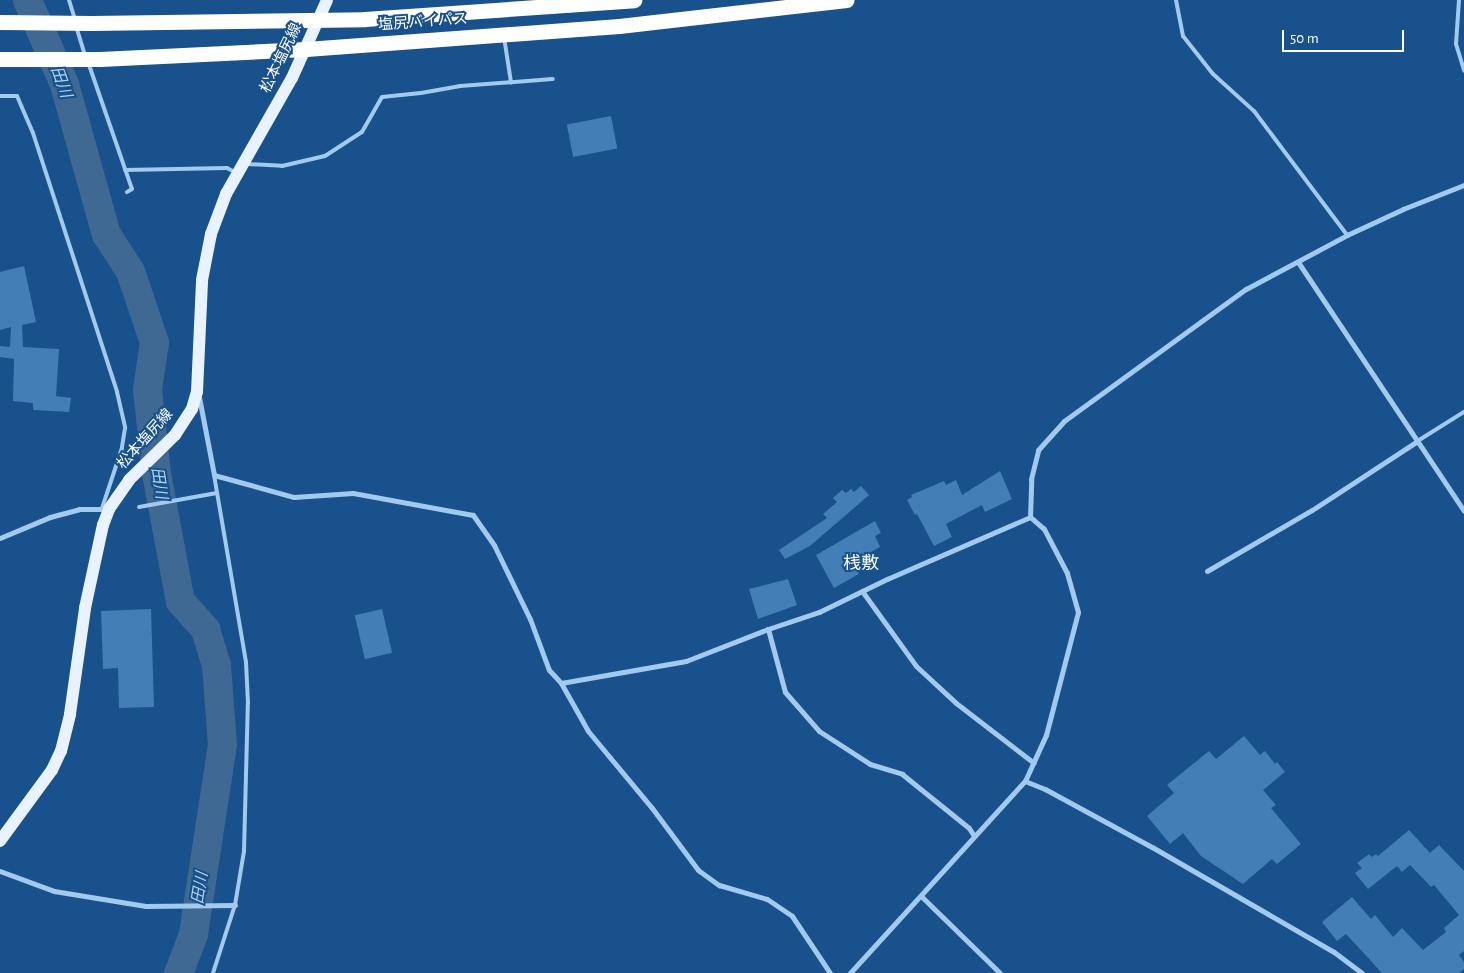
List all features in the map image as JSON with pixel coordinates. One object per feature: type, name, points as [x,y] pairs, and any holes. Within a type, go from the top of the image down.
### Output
[{"type":"highway","name":"塩尻バイパス","points":[[0,22],[91,24],[365,19],[634,0]]},
{"type":"highway","name":"塩尻バイパス","points":[[0,59],[100,59],[306,49],[619,26],[847,0]]},
{"type":"main road","name":"松本塩尻線","points":[[0,841],[52,770],[61,751],[70,714],[105,508],[129,480],[175,435],[192,409],[197,392],[202,280],[211,234],[218,211],[239,169],[306,49],[326,0]]},
{"type":"street","points":[[1030,517],[1031,479],[1038,450],[1064,421],[1246,289],[1347,235],[1403,208],[1464,186]]},
{"type":"street","points":[[1298,262],[1464,512]]},
{"type":"street","points":[[197,392],[203,410],[214,475],[294,496],[353,493],[473,515],[494,545],[530,619],[549,670],[561,683],[588,731],[652,808],[698,870],[719,885],[767,899],[792,916],[830,973]]},
{"type":"street","points":[[1207,570],[1312,510],[1416,442]]},
{"type":"street","points":[[0,538],[50,517],[79,509],[105,508]]},
{"type":"street","points":[[561,683],[686,661],[768,628],[819,612],[1030,517]]},
{"type":"street","points":[[850,973],[1025,781],[1046,735],[1078,612],[1067,573],[1044,529],[1030,517]]},
{"type":"street","points":[[862,591],[916,666],[956,702],[1034,763]]},
{"type":"street","points":[[768,628],[786,692],[819,732],[870,764],[902,774],[969,828],[974,836]]},
{"type":"street","points":[[1025,781],[1045,789],[1152,847],[1334,952],[1362,973]]},
{"type":"street","points":[[0,871],[54,891],[152,906],[235,905]]},
{"type":"street","points":[[921,896],[1000,973]]},
{"type":"lane","points":[[69,0],[81,44],[132,189],[127,192]]},
{"type":"lane","points":[[1176,0],[1183,36],[1212,74],[1254,112],[1347,235]]},
{"type":"lane","points":[[1459,0],[1456,44],[1464,71]]},
{"type":"lane","points":[[504,34],[511,82]]},
{"type":"lane","points":[[125,170],[239,169],[282,166],[325,156],[362,132],[382,98],[460,86],[553,79]]},
{"type":"lane","points":[[0,96],[17,96],[33,133],[117,392],[125,428],[122,448],[105,508]]},
{"type":"lane","points":[[1416,442],[1464,412]]},
{"type":"lane","points":[[213,973],[235,905],[244,851],[248,703],[246,662],[214,475]]},
{"type":"lane","points":[[139,507],[217,493]]},
{"type":"building","points":[[611,116],[617,148],[573,157],[567,125]]},
{"type":"building","points":[[24,266],[36,322],[22,325],[23,347],[59,349],[56,396],[71,398],[69,412],[33,410],[33,403],[13,401],[14,359],[0,357],[0,346],[10,347],[11,327],[0,330],[0,272]]},
{"type":"building","points":[[1000,471],[1012,499],[985,512],[982,505],[946,524],[952,537],[934,546],[917,514],[915,515],[907,500],[912,497],[911,495],[944,481],[946,485],[956,480],[962,495]]},
{"type":"building","points":[[861,486],[869,495],[810,546],[785,559],[779,550],[827,518],[823,514],[837,502],[833,498],[842,490],[846,493],[851,489],[854,492]]},
{"type":"building","points":[[875,521],[881,533],[875,536],[880,547],[852,563],[859,574],[834,588],[816,555]]},
{"type":"building","points":[[788,579],[797,605],[758,619],[749,589]]},
{"type":"building","points":[[151,609],[154,707],[119,708],[118,668],[103,669],[101,611]]},
{"type":"building","points":[[382,609],[392,653],[365,659],[355,615]]},
{"type":"building","points":[[1244,736],[1260,755],[1265,751],[1275,764],[1277,762],[1285,772],[1263,790],[1276,805],[1271,808],[1301,844],[1277,864],[1272,859],[1243,884],[1201,856],[1183,833],[1170,844],[1147,816],[1174,793],[1167,785],[1209,751],[1216,759]]},
{"type":"building","points":[[1409,830],[1430,853],[1439,845],[1464,871],[1464,951],[1459,955],[1464,962],[1464,969],[1459,973],[1382,973],[1346,934],[1337,941],[1322,922],[1352,897],[1371,919],[1375,915],[1393,937],[1402,928],[1423,950],[1446,932],[1444,928],[1459,915],[1434,885],[1431,887],[1410,865],[1402,872],[1397,866],[1368,889],[1355,873],[1362,868],[1357,863],[1369,854],[1372,857],[1376,854],[1378,856]]},
{"type":"waterway","name":"田川","points":[[27,0],[64,84],[106,234],[130,271],[154,342],[147,389],[156,473],[180,601],[205,629],[216,665],[222,744],[193,934],[178,973]]},
{"type":"district","name":"桟敷","points":[[861,564]]}]
